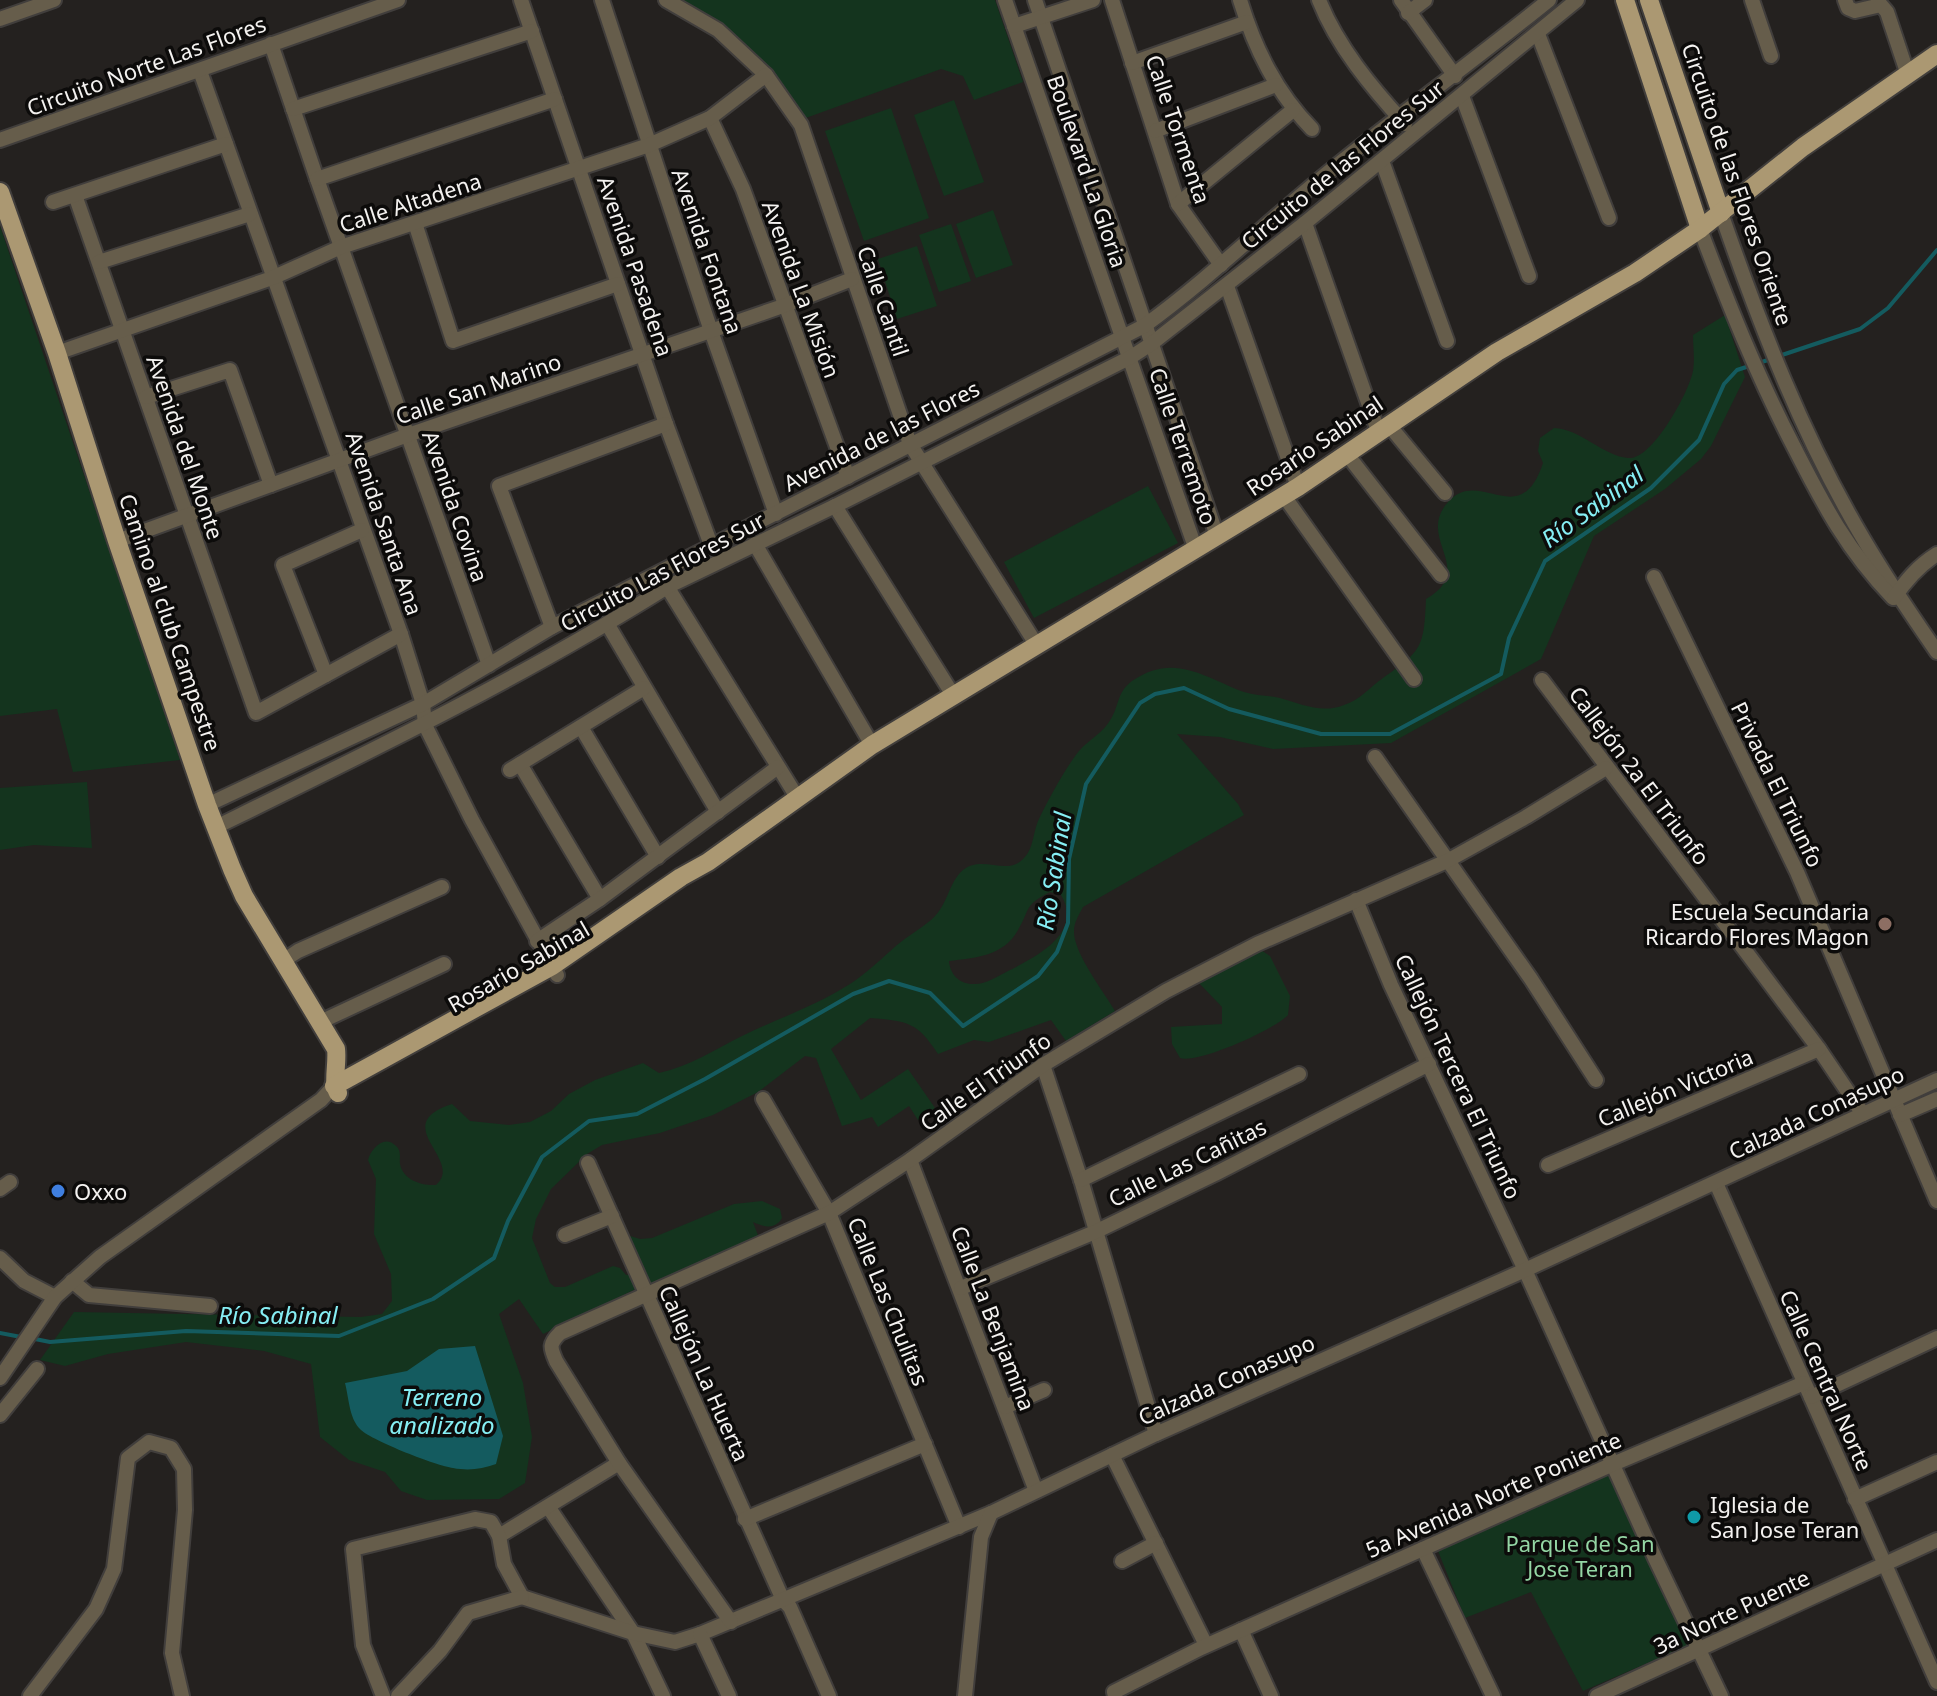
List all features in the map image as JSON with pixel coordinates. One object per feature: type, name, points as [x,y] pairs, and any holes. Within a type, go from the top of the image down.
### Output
[{"type":"main road","points":[[1625,0],[1700,229]]},
{"type":"main road","name":"Circuito de las Flores Oriente","points":[[1649,0],[1721,213]]},
{"type":"main road","name":"Rosario Sabinal","points":[[331,1093],[554,971],[681,877],[708,862],[872,745],[1291,491],[1497,352],[1635,273],[1700,229],[1803,147],[1937,54]]},
{"type":"main road","name":"Camino al club Campestre","points":[[0,192],[57,353],[207,805],[244,896],[336,1049]]},
{"type":"main road","points":[[336,1049],[374,1067]]},
{"type":"main road","points":[[331,1093],[338,1062],[336,1049]]},
{"type":"street","points":[[0,19],[54,0]]},
{"type":"street","name":"Circuito Norte Las Flores","points":[[0,140],[398,0]]},
{"type":"street","name":"Avenida Pasadena","points":[[521,0],[666,424],[711,545]]},
{"type":"street","name":"Avenida Fontana","points":[[602,0],[711,331],[776,514]]},
{"type":"street","name":"Calle Cantil","points":[[666,0],[718,30],[766,75],[801,125],[910,444],[1036,644]]},
{"type":"street","name":"Boulevard La Gloria","points":[[1005,0],[1131,357]]},
{"type":"street","name":"Boulevard La Gloria","points":[[1035,0],[1151,344]]},
{"type":"street","points":[[1014,26],[1093,0]]},
{"type":"street","name":"Calle Tormenta","points":[[1112,0],[1178,204],[1221,265]]},
{"type":"street","points":[[1240,0],[1276,85],[1293,110],[1312,129]]},
{"type":"street","points":[[1319,0],[1328,23],[1388,108],[1414,134]]},
{"type":"street","points":[[1425,0],[1405,6],[1455,76]]},
{"type":"street","points":[[1123,338],[1144,326],[1221,265],[1340,163],[1549,0]]},
{"type":"street","name":"Circuito de las Flores Sur","points":[[1131,357],[1227,286],[1577,0]]},
{"type":"street","points":[[1752,0],[1771,56]]},
{"type":"street","points":[[1845,0],[1848,8],[1855,11],[1881,5],[1887,12],[1908,75]]},
{"type":"street","points":[[1132,63],[1247,22]]},
{"type":"street","points":[[293,109],[532,31]]},
{"type":"street","points":[[1538,34],[1609,218]]},
{"type":"street","name":"Avenida Covina","points":[[271,44],[489,665]]},
{"type":"street","name":"Avenida Santa Ana","points":[[200,71],[401,634],[423,704],[425,725],[554,971]]},
{"type":"street","name":"Calle Altadena","points":[[57,353],[272,278],[341,247],[649,145],[710,118],[766,75]]},
{"type":"street","points":[[1155,131],[1276,85]]},
{"type":"street","points":[[1462,96],[1529,276]]},
{"type":"street","points":[[317,179],[555,99]]},
{"type":"street","points":[[1178,204],[1293,110]]},
{"type":"street","name":"Avenida La Misión","points":[[710,118],[743,189],[783,306],[848,477]]},
{"type":"street","points":[[53,202],[226,144]]},
{"type":"street","points":[[1382,161],[1447,341]]},
{"type":"street","name":"Avenida del Monte","points":[[75,195],[256,713],[326,675]]},
{"type":"street","name":"Circuito de las Flores Oriente","points":[[1721,213],[1755,311],[1785,383],[1839,493],[1896,596]]},
{"type":"street","points":[[99,262],[250,214]]},
{"type":"street","points":[[415,223],[453,341],[618,284]]},
{"type":"street","points":[[1305,223],[1383,427],[1445,493]]},
{"type":"street","name":"Circuito de las Flores Oriente","points":[[1700,229],[1766,393],[1823,504],[1863,566],[1896,596]]},
{"type":"street","name":"Calle San Marino","points":[[117,541],[852,279]]},
{"type":"street","points":[[1227,286],[1291,491],[1414,679]]},
{"type":"street","name":"Avenida de las Flores","points":[[659,572],[1123,338]]},
{"type":"street","name":"Calle Terremoto","points":[[1151,344],[1217,536]]},
{"type":"street","name":"Calle Terremoto","points":[[1131,357],[1196,550]]},
{"type":"street","name":"Circuito Las Flores Sur","points":[[216,827],[425,725],[608,625],[667,587],[1131,357]]},
{"type":"street","points":[[146,397],[230,370],[271,485]]},
{"type":"street","points":[[552,627],[499,486],[666,424]]},
{"type":"street","points":[[1346,453],[1441,575]]},
{"type":"street","points":[[1823,504],[1839,493]]},
{"type":"street","points":[[835,506],[953,695]]},
{"type":"street","points":[[362,530],[283,565],[326,675],[401,634]]},
{"type":"street","points":[[755,544],[872,745]]},
{"type":"street","points":[[1937,554],[1922,563],[1906,579],[1896,596],[1937,652]]},
{"type":"street","points":[[659,572],[797,797]]},
{"type":"street","name":"Circuito Las Flores Sur","points":[[207,805],[423,704],[552,627],[659,572]]},
{"type":"street","name":"Privada El Triunfo","points":[[1654,577],[1797,872],[1937,1201]]},
{"type":"street","points":[[608,625],[718,812]]},
{"type":"street","name":"Callejón 2a El Triunfo","points":[[1542,680],[1819,1049],[1863,1114]]},
{"type":"street","points":[[600,899],[515,767],[644,688]]},
{"type":"street","points":[[581,727],[658,857]]},
{"type":"street","points":[[1375,757],[1531,979],[1596,1080]]},
{"type":"street","points":[[537,941],[600,899],[778,767]]},
{"type":"street","name":"Calle El Triunfo","points":[[619,1463],[556,1361],[550,1347],[551,1341],[560,1333],[829,1213],[910,1160],[1043,1065],[1166,991],[1257,944],[1473,848],[1606,768]]},
{"type":"street","points":[[283,961],[442,887]]},
{"type":"street","name":"Callejón Tercera El Triunfo","points":[[1356,900],[1391,985],[1721,1696]]},
{"type":"street","points":[[320,1022],[444,964]]},
{"type":"street","name":"Callejón Victoria","points":[[1548,1165],[1819,1049]]},
{"type":"street","name":"Calle Las Cañitas","points":[[961,1288],[1095,1232],[1429,1064]]},
{"type":"street","points":[[1043,1065],[1081,1180],[1156,1434]]},
{"type":"street","points":[[1081,1180],[1299,1074]]},
{"type":"street","name":"Calzada Conasupo","points":[[522,1597],[633,1633],[675,1642],[700,1634],[991,1513],[1156,1434],[1525,1270],[1937,1080]]},
{"type":"street","points":[[0,1378],[55,1297],[72,1281],[100,1257],[331,1093]]},
{"type":"street","name":"Calle Las Chulitas","points":[[763,1099],[829,1213],[959,1527]]},
{"type":"street","points":[[1900,1115],[1937,1099]]},
{"type":"street","name":"Calle La Benjamina","points":[[910,1160],[1036,1491]]},
{"type":"street","name":"Callejón La Huerta","points":[[588,1163],[745,1519],[783,1600],[790,1607],[829,1696]]},
{"type":"street","name":"Calle Central Norte","points":[[1716,1183],[1937,1682]]},
{"type":"street","points":[[565,1235],[612,1216]]},
{"type":"street","points":[[0,1258],[24,1281],[55,1297]]},
{"type":"street","points":[[72,1281],[89,1295],[210,1306]]},
{"type":"street","points":[[1811,1397],[1937,1338]]},
{"type":"street","points":[[0,1415],[37,1369]]},
{"type":"street","name":"5a Avenida Norte Poniente","points":[[1115,1696],[1114,1692],[1204,1646],[1613,1464],[1804,1383]]},
{"type":"street","points":[[1005,1407],[1044,1390]]},
{"type":"street","points":[[30,1696],[96,1609],[114,1569],[128,1458],[149,1442],[171,1448],[184,1469],[185,1510],[172,1653],[182,1696]]},
{"type":"street","points":[[745,1519],[925,1444]]},
{"type":"street","points":[[1112,1455],[1204,1646]]},
{"type":"street","points":[[1855,1499],[1937,1462]]},
{"type":"street","points":[[499,1536],[619,1463],[731,1622]]},
{"type":"street","points":[[549,1508],[633,1633],[663,1696]]},
{"type":"street","points":[[965,1696],[981,1537],[991,1513]]},
{"type":"street","points":[[383,1696],[363,1645],[353,1549],[475,1519],[491,1522],[499,1536],[504,1564],[522,1597],[468,1613],[440,1651],[398,1696]]},
{"type":"street","name":"3a Norte Puente","points":[[1597,1696],[1937,1540]]},
{"type":"street","points":[[1122,1561],[1156,1543]]},
{"type":"street","points":[[1423,1549],[1493,1696]]},
{"type":"street","points":[[1241,1630],[1271,1696]]},
{"type":"street","points":[[700,1634],[729,1696]]},
{"type":"green space","points":[[676,0],[995,0],[1023,82],[974,100],[963,76],[941,69],[803,119],[776,81],[748,50],[715,24]]},
{"type":"green space","points":[[954,100],[984,182],[944,196],[914,115]]},
{"type":"green space","points":[[891,108],[929,218],[864,241],[825,131]]},
{"type":"green space","points":[[993,210],[1013,265],[976,278],[956,224]]},
{"type":"green space","points":[[951,224],[971,281],[939,292],[919,235]]},
{"type":"green space","points":[[0,226],[180,760],[73,772],[57,709],[0,716]]},
{"type":"green space","points":[[917,246],[937,306],[897,319],[878,259]]},
{"type":"green space","points":[[1725,315],[1745,377],[1711,446],[1701,459],[1665,489],[1594,536],[1541,659],[1391,743],[1273,749],[1220,737],[1177,734],[1244,815],[1083,907],[1074,931],[1078,950],[1115,1011],[1066,1041],[1051,1020],[989,1042],[974,1040],[938,1054],[924,1035],[910,1025],[870,1018],[831,1049],[861,1100],[908,1069],[935,1108],[918,1120],[909,1106],[878,1127],[872,1117],[842,1126],[816,1058],[805,1056],[758,1092],[713,1115],[660,1133],[602,1145],[587,1154],[551,1189],[536,1219],[532,1238],[550,1283],[555,1287],[565,1287],[613,1266],[626,1275],[632,1274],[640,1287],[543,1334],[519,1299],[499,1314],[523,1383],[532,1437],[525,1483],[499,1499],[427,1500],[401,1491],[385,1472],[349,1460],[320,1437],[311,1364],[264,1351],[186,1342],[108,1354],[65,1366],[40,1360],[74,1312],[361,1317],[382,1314],[392,1301],[391,1274],[374,1234],[376,1179],[368,1160],[379,1144],[387,1142],[398,1148],[402,1170],[409,1178],[436,1185],[442,1175],[442,1165],[426,1132],[426,1122],[434,1112],[452,1104],[470,1121],[509,1125],[530,1122],[595,1080],[643,1063],[659,1073],[681,1066],[850,984],[937,914],[963,870],[979,864],[1010,866],[1024,858],[1039,819],[1069,766],[1079,751],[1109,723],[1127,685],[1147,673],[1162,668],[1189,670],[1244,692],[1319,708],[1336,708],[1355,700],[1406,661],[1422,638],[1426,599],[1441,588],[1447,576],[1438,529],[1440,516],[1448,502],[1460,493],[1473,491],[1511,497],[1523,494],[1534,483],[1543,463],[1538,451],[1540,438],[1554,428],[1564,429],[1619,456],[1628,458],[1647,450],[1666,427],[1688,387],[1693,373],[1693,335]],"holes":[[[1050,892],[1061,895],[1066,921],[1062,932],[1043,951],[982,983],[963,982],[953,974],[949,961],[979,957],[997,950],[1012,939],[1035,901]]]},
{"type":"green space","points":[[1148,486],[1178,543],[1034,618],[1004,562]]},
{"type":"green space","points":[[87,782],[92,848],[34,845],[0,850],[0,788]]},
{"type":"green space","points":[[1261,950],[1270,956],[1290,996],[1288,1015],[1268,1029],[1235,1044],[1202,1056],[1180,1058],[1172,1044],[1171,1027],[1222,1024],[1222,1007],[1199,983],[1253,951]]},
{"type":"green space","points":[[762,1201],[780,1209],[782,1218],[769,1226],[753,1222],[759,1238],[650,1287],[627,1235],[640,1239],[652,1238],[734,1204]]},
{"type":"green space","name":"Parque de San Jose Teran","points":[[1609,1473],[1689,1645],[1583,1691],[1531,1592],[1465,1618],[1438,1551]]},
{"type":"water","name":"Terreno analizado","points":[[475,1346],[503,1436],[496,1464],[470,1469],[445,1466],[391,1446],[368,1435],[357,1425],[345,1383],[407,1371],[439,1349]]},
{"type":"waterway","name":"Río Sabinal","points":[[1779,356],[1860,329],[1888,308],[1937,250]]},
{"type":"waterway","name":"Río Sabinal","points":[[30,1338],[50,1342],[186,1331],[339,1336],[433,1299],[494,1258],[508,1221],[542,1157],[589,1121],[637,1114],[705,1079],[853,994],[889,981],[930,993],[963,1026],[1038,976],[1057,952],[1068,923],[1069,859],[1086,784],[1140,703],[1155,694],[1184,688],[1229,709],[1321,734],[1390,734],[1501,674],[1509,638],[1545,561],[1651,488],[1699,440],[1724,384],[1737,370],[1771,359]]},
{"type":"waterway","name":"Río Sabinal","points":[[0,1333],[21,1337]]},
{"type":"place","name":"Escuela Secundaria Ricardo Flores Magon","points":[[1885,924]]},
{"type":"place","name":"Oxxo","points":[[58,1191]]},
{"type":"place","name":"Iglesia de San Jose Teran","points":[[1694,1517]]}]
